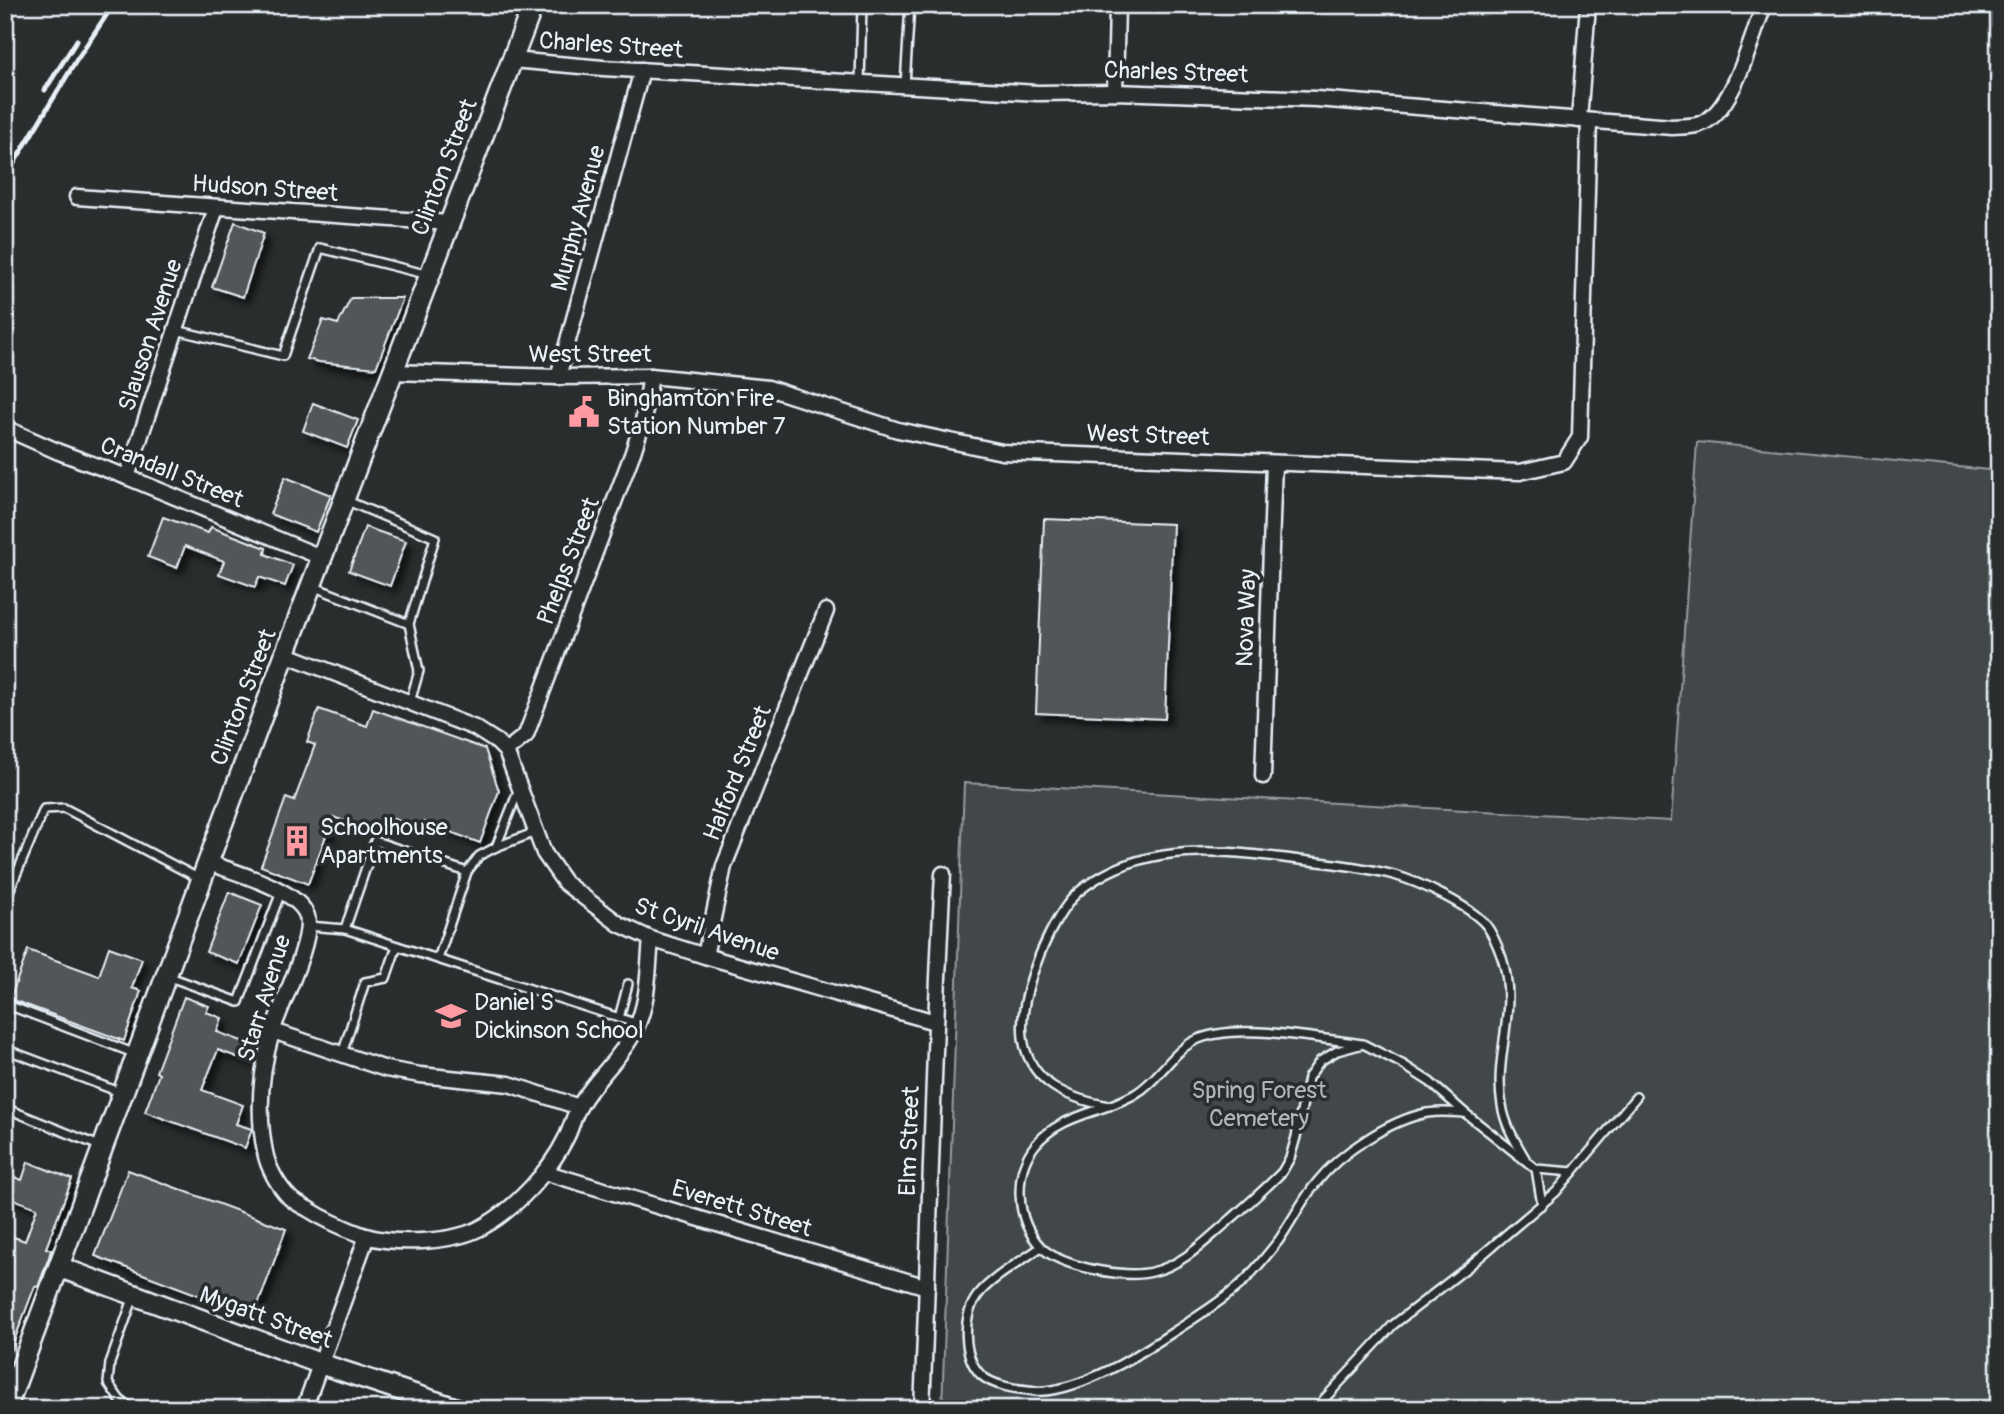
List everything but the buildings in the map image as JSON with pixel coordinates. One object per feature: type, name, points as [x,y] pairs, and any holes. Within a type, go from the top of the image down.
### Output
[{"type":"street","name":"Clinton Street","points":[[6,1409],[285,654],[533,5]]},
{"type":"street","points":[[1115,92],[1117,5]]},
{"type":"street","name":"West Street","points":[[392,372],[558,377],[651,376],[768,388],[898,430],[1002,452],[1520,472],[1564,462],[1580,437],[1588,5]]},
{"type":"street","name":"Charles Street","points":[[512,60],[642,71],[1038,93],[1115,92],[1316,99],[1672,127],[1699,125],[1720,110],[1731,92],[1764,5]]},
{"type":"street","name":"Murphy Avenue","points":[[558,377],[642,71]]},
{"type":"street","name":"Hudson Street","points":[[77,197],[449,223]]},
{"type":"street","name":"Slauson Avenue","points":[[127,477],[216,208]]},
{"type":"street","name":"Phelps Street","points":[[506,751],[526,735],[633,452],[643,421],[651,376]]},
{"type":"street","name":"Crandall Street","points":[[5,428],[323,558]]},
{"type":"street","name":"Nova Way","points":[[1263,776],[1275,463]]},
{"type":"street","name":"Halford Street","points":[[705,956],[724,866],[826,611]]},
{"type":"street","points":[[285,654],[475,728],[506,751]]},
{"type":"street","name":"St Cyril Avenue","points":[[506,751],[544,853],[565,883],[619,924],[651,939],[705,956],[934,1022]]},
{"type":"street","name":"Starr Avenue","points":[[204,871],[288,894],[301,905],[307,918],[308,935],[273,1031],[265,1061],[260,1103],[265,1154],[278,1184],[292,1199],[322,1218],[367,1236],[415,1242],[458,1237],[484,1227],[517,1201],[544,1172],[566,1139],[579,1107],[634,1034],[646,991],[651,939]]},
{"type":"street","name":"Elm Street","points":[[922,1409],[934,1022],[943,874]]},
{"type":"street","points":[[273,1031],[386,1069],[509,1084],[579,1107]]},
{"type":"street","name":"Everett Street","points":[[544,1172],[927,1287]]},
{"type":"street","points":[[304,1409],[367,1236]]},
{"type":"street","name":"Mygatt Street","points":[[59,1267],[321,1364],[458,1409]]},
{"type":"lane","points":[[860,83],[862,5]]},
{"type":"lane","points":[[905,85],[909,5]]},
{"type":"lane","points":[[176,330],[282,356],[320,248],[429,275]]},
{"type":"lane","points":[[344,499],[435,538],[410,624],[419,671],[410,702]]},
{"type":"lane","points":[[312,586],[410,624]]},
{"type":"lane","points":[[496,847],[520,788]]},
{"type":"lane","points":[[5,901],[44,809],[64,808],[204,871]]},
{"type":"lane","points":[[438,959],[467,872],[479,856],[536,832]]},
{"type":"lane","points":[[345,929],[375,841],[467,872]]},
{"type":"lane","points":[[1110,1106],[1081,1101],[1049,1083],[1038,1072],[1026,1052],[1023,1024],[1026,997],[1036,965],[1054,926],[1070,900],[1107,873],[1154,857],[1213,853],[1337,864],[1395,876],[1440,894],[1467,909],[1486,925],[1497,942],[1506,971],[1508,992],[1501,1104],[1507,1128],[1527,1162]]},
{"type":"lane","points":[[166,975],[239,1002],[281,891]]},
{"type":"lane","points":[[308,926],[345,929],[638,1024]]},
{"type":"lane","points":[[342,1054],[365,982],[386,978],[397,946]]},
{"type":"lane","points":[[619,1018],[628,984]]},
{"type":"lane","points":[[5,1004],[137,1054]]},
{"type":"lane","points":[[1363,1044],[1337,1051],[1320,1061],[1308,1078],[1296,1137],[1290,1158],[1282,1172],[1195,1251],[1177,1262],[1153,1272],[1120,1275],[1055,1256],[1041,1247],[1028,1228],[1021,1208],[1020,1188],[1025,1163],[1035,1145],[1050,1131],[1068,1121],[1136,1094],[1185,1047],[1210,1036],[1270,1034],[1363,1044],[1430,1082],[1536,1169],[1573,1172]]},
{"type":"lane","points":[[5,1061],[7,1049],[123,1093]]},
{"type":"lane","points":[[1315,1409],[1393,1325],[1468,1267],[1556,1192],[1636,1097]]},
{"type":"lane","points":[[5,1108],[103,1147]]},
{"type":"lane","points":[[1041,1247],[977,1296],[967,1328],[971,1360],[982,1375],[1015,1389],[1041,1391],[1094,1378],[1129,1360],[1228,1296],[1278,1241],[1316,1183],[1334,1164],[1379,1132],[1404,1119],[1429,1112],[1465,1113]]},
{"type":"lane","points":[[1536,1169],[1542,1205]]},
{"type":"lane","points":[[133,1409],[120,1400],[108,1383],[110,1363],[134,1295]]},
{"type":"green space","name":"Spring Forest Cemetery","points":[[1697,442],[1999,471],[1999,1409],[942,1409],[964,783],[1671,821]]},
{"type":"railway","points":[[5,178],[113,5]]},
{"type":"railway","points":[[45,90],[77,40]]},
{"type":"place","name":"Binghamton Fire Station Number 7","points":[[584,412]]},
{"type":"place","name":"Schoolhouse Apartments","points":[[297,841]]},
{"type":"place","name":"Daniel S Dickinson School","points":[[451,1016]]}]
